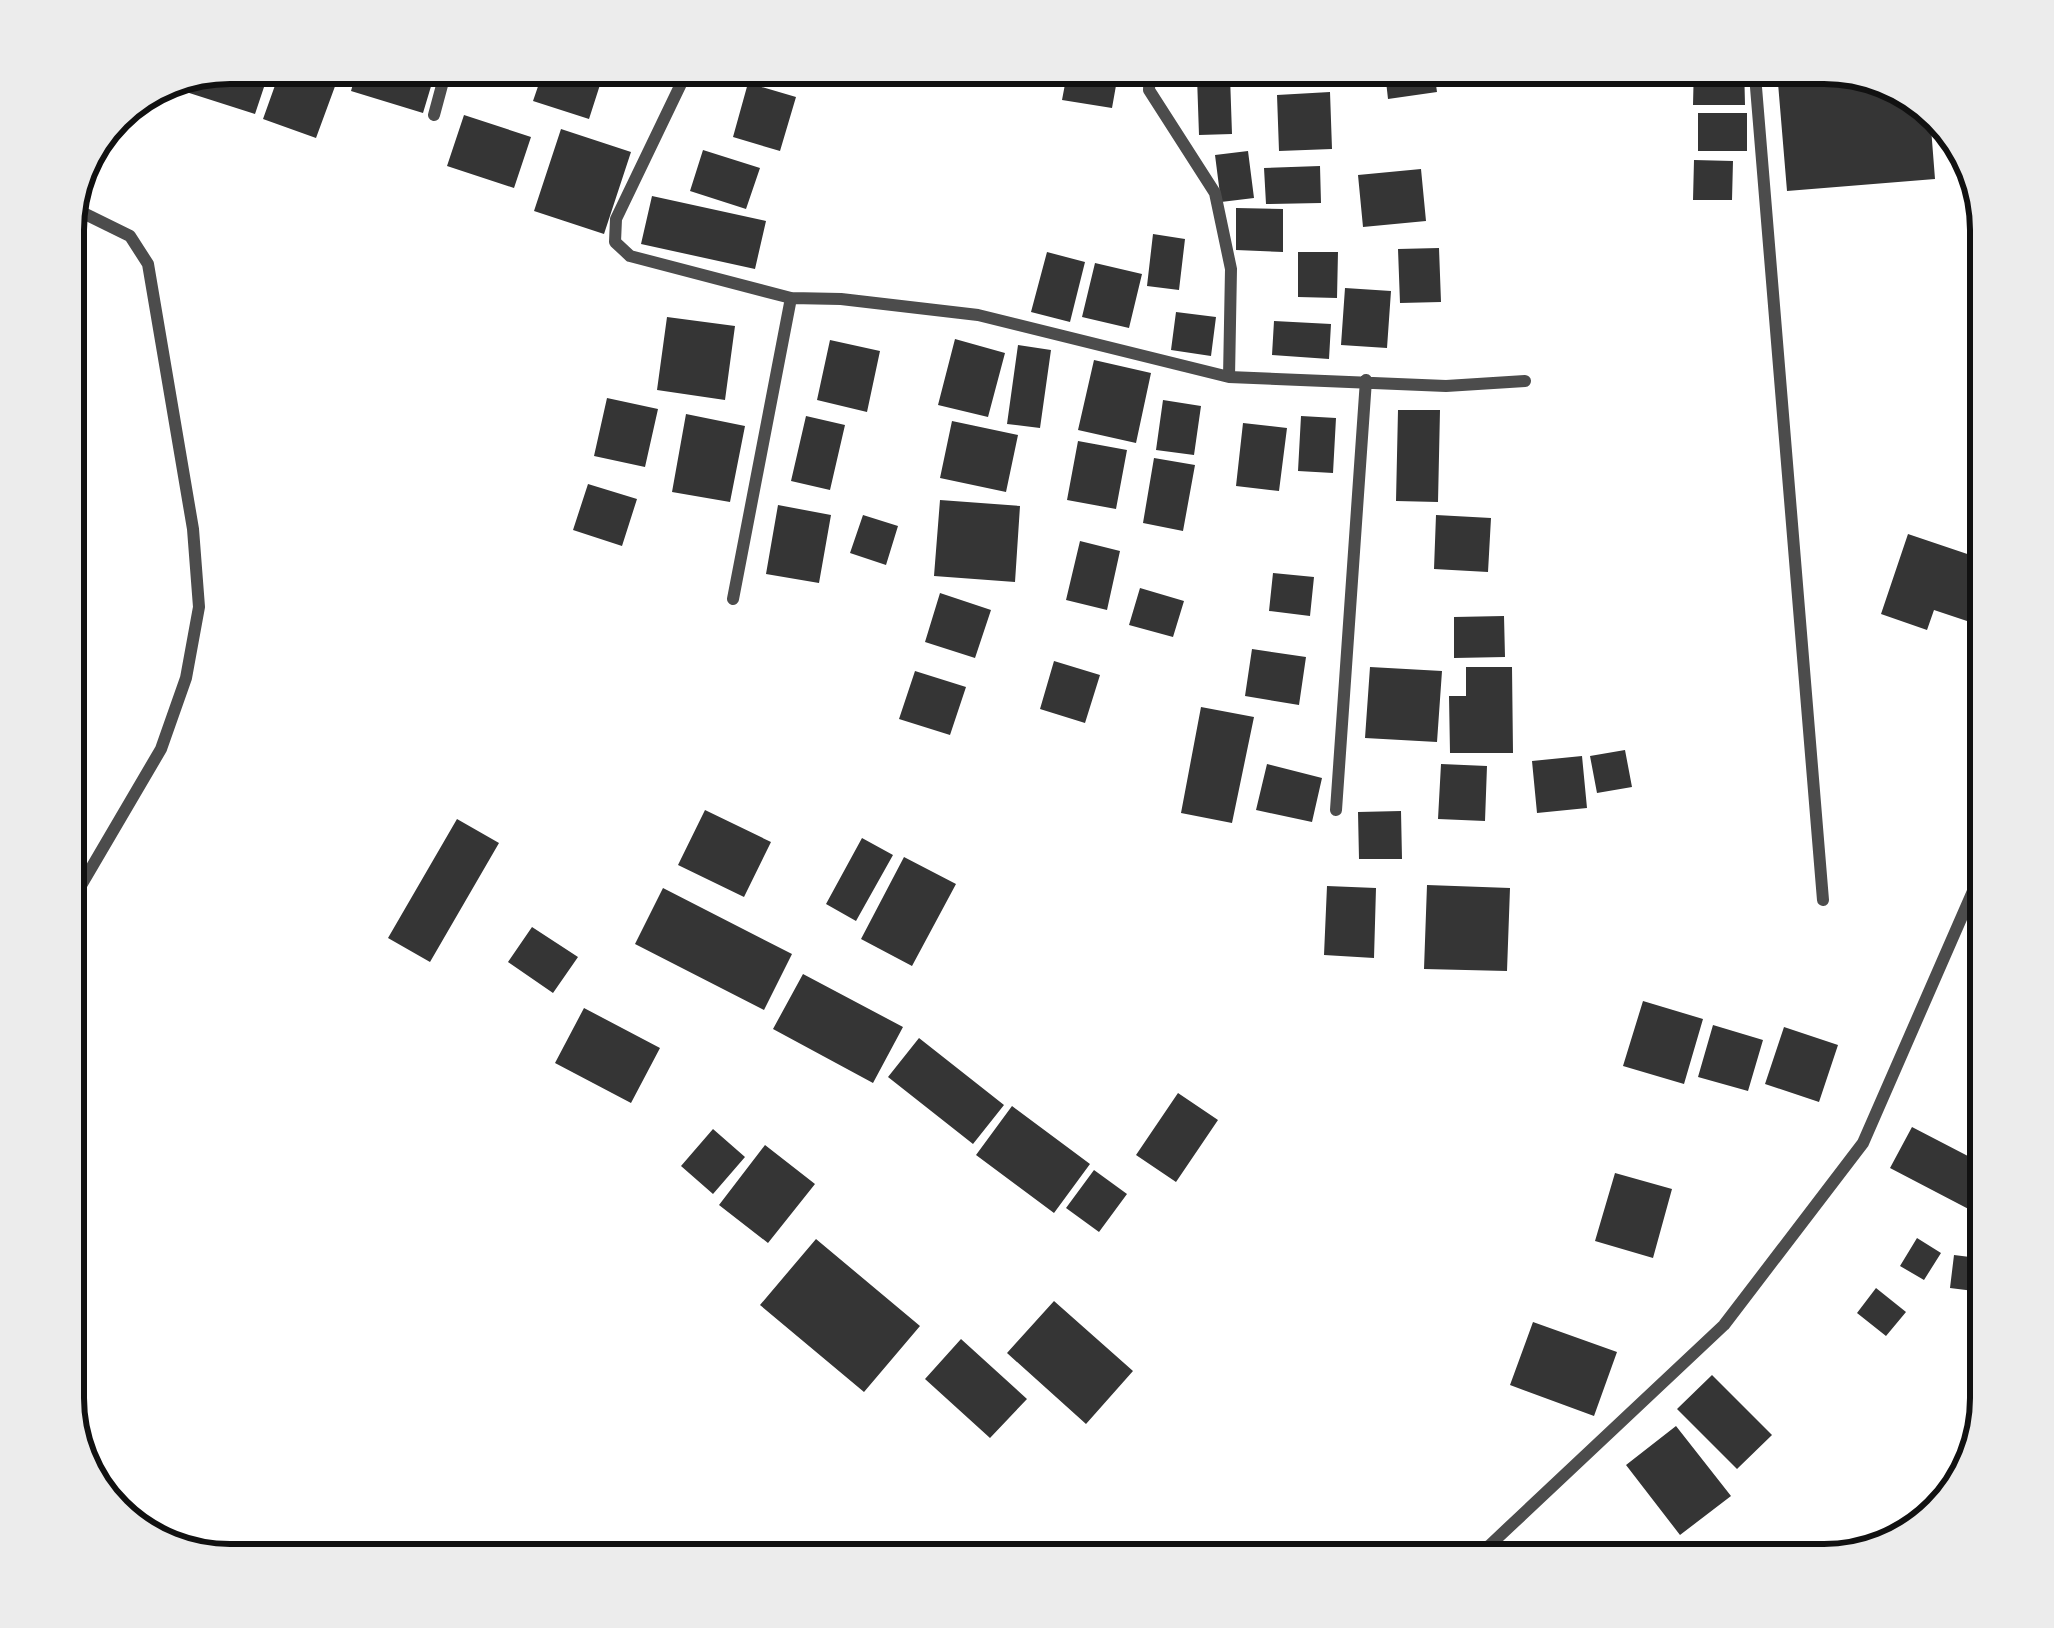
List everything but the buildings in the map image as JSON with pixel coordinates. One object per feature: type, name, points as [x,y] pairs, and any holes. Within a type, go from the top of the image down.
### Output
[{"type":"street","points":[[434,115],[442,84]]},
{"type":"street","points":[[682,84],[616,219],[614,242],[630,256],[791,298],[978,315],[1229,377],[1446,386],[1525,380]]},
{"type":"street","points":[[1149,84],[1215,193],[1231,269],[1229,377]]},
{"type":"street","points":[[1756,84],[1823,900]]},
{"type":"street","points":[[84,880],[161,749],[186,678],[199,607],[193,529],[148,263],[130,236],[85,214]]},
{"type":"street","points":[[733,598],[791,298]]},
{"type":"street","points":[[1336,810],[1366,380]]},
{"type":"street","points":[[1491,1544],[1724,1324],[1863,1143],[1970,898]]}]
